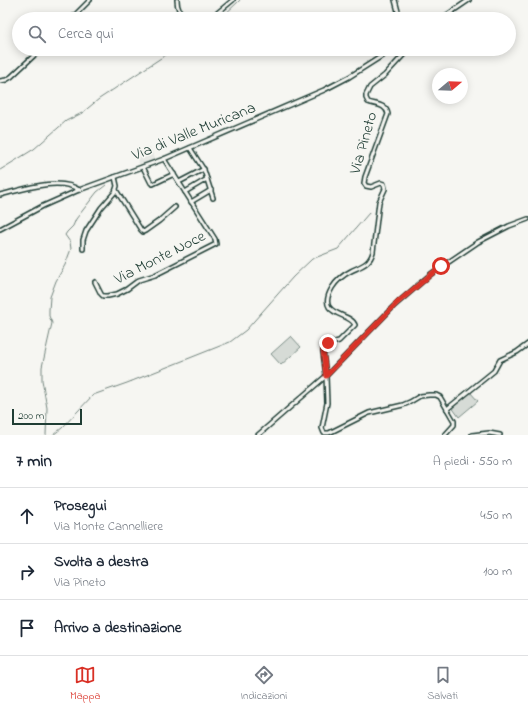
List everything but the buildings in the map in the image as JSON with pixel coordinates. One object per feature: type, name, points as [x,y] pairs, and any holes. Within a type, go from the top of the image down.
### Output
[{"type":"street","points":[[78,12],[90,0]]},
{"type":"street","points":[[177,0],[177,6],[180,12]]},
{"type":"street","points":[[218,12],[233,0]]},
{"type":"street","points":[[395,0],[398,12]]},
{"type":"street","points":[[451,12],[469,0]]},
{"type":"street","points":[[0,81],[11,77],[34,56]]},
{"type":"street","name":"Via di Valle Muricana","points":[[0,229],[43,206],[79,190],[164,159],[334,86],[382,56]]},
{"type":"street","name":"Via Pineto","points":[[402,56],[383,76],[371,85],[366,93],[366,98],[370,103],[384,107],[387,109],[388,114],[365,176],[364,183],[369,187],[381,183],[384,184],[385,188],[379,201],[371,258],[365,264],[340,278],[333,286],[329,295],[328,302],[330,308],[340,315],[352,320],[356,325],[339,341],[327,344],[324,347],[323,354],[326,376],[327,406],[322,426],[325,433],[330,432],[371,413],[406,404],[421,396],[436,395],[440,398],[454,419],[455,424],[445,435]]},
{"type":"street","points":[[190,148],[204,169],[213,198]]},
{"type":"street","name":"Via Monte Noce","points":[[95,282],[101,294],[104,296],[116,294],[126,290],[139,280],[155,275],[215,245],[215,240],[164,159]]},
{"type":"street","points":[[143,167],[151,183],[153,184],[174,174]]},
{"type":"street","points":[[179,182],[204,169]]},
{"type":"street","points":[[83,249],[83,240],[86,231],[101,208],[115,193],[117,186],[115,177]]},
{"type":"street","points":[[185,192],[208,179]]},
{"type":"street","points":[[0,195],[51,184],[71,186],[79,190]]},
{"type":"street","points":[[116,190],[142,232],[159,221],[175,207]]},
{"type":"street","points":[[192,202],[211,190]]},
{"type":"street","points":[[258,435],[326,376],[394,306],[437,269],[462,254],[478,242],[512,224],[528,219]]},
{"type":"street","points":[[447,409],[494,370],[500,360],[517,352],[528,344]]},
{"type":"street","points":[[472,435],[489,432],[500,435]]},
{"type":"shaded area","points":[[150,148],[156,160],[142,165],[141,163],[139,164],[136,155]]},
{"type":"shaded area","points":[[291,336],[301,347],[281,365],[271,354]]},
{"type":"shaded area","points":[[470,392],[478,401],[459,417],[451,406]]},
{"type":"waterway","points":[[227,12],[240,0]]},
{"type":"waterway","points":[[0,170],[34,149],[66,121],[82,113],[99,99],[164,56]]},
{"type":"waterway","points":[[46,435],[47,408],[42,380],[42,367],[52,323],[49,316],[50,297],[71,249],[70,242],[65,235],[97,192],[106,185]]},
{"type":"waterway","points":[[53,435],[62,428],[93,395],[230,342],[246,330],[293,277],[312,259],[338,249],[369,213]]},
{"type":"route","points":[[328,343],[325,344],[323,348],[326,376],[397,303],[441,266]]}]
